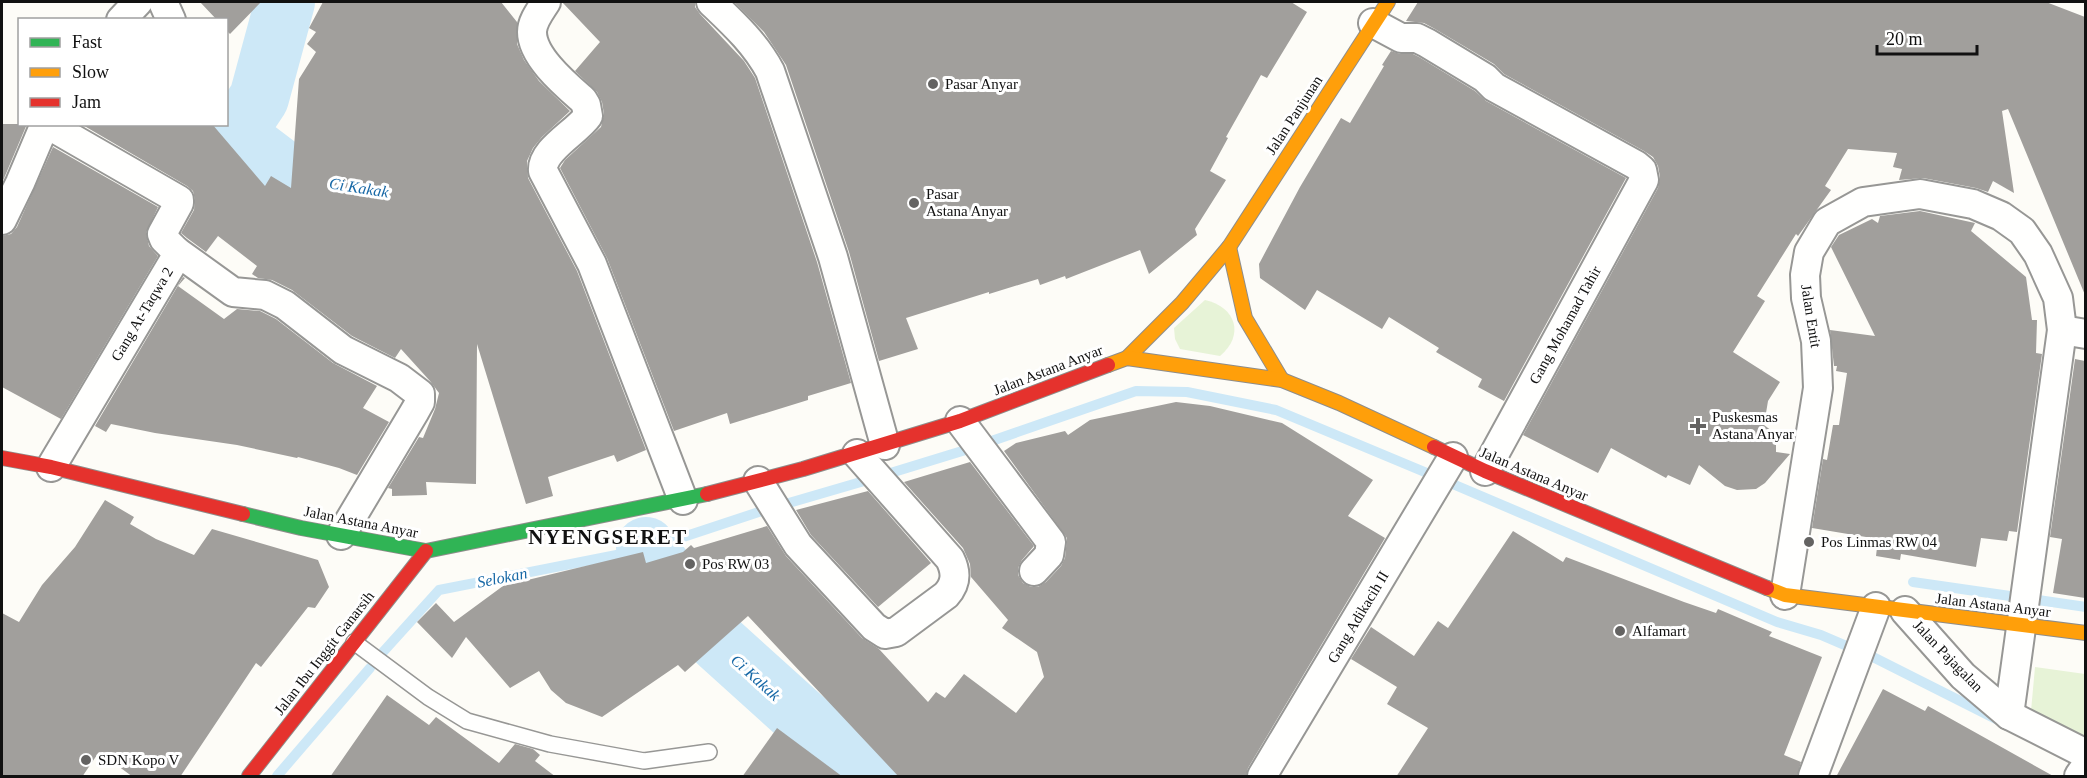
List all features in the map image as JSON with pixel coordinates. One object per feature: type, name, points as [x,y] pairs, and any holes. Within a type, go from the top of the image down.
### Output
[{"type":"main road","name":"Jalan Panjunan","points":[[1127,357],[1182,303],[1229,247],[1380,12]]},
{"type":"main road","points":[[1229,247],[1245,318],[1282,380]]},
{"type":"main road","name":"Jalan Astana Anyar","points":[[2,458],[51,466],[301,528],[426,551],[683,500],[857,454],[960,421],[1127,357],[1282,380],[1339,403],[1485,471],[1785,595],[2085,633]]},
{"type":"main road","name":"Jalan Ibu Inggit Ganarsih","points":[[249,777],[426,551]]},
{"type":"street","points":[[123,18],[138,2]]},
{"type":"street","points":[[163,2],[170,18]]},
{"type":"street","points":[[546,2],[532,32],[536,45],[548,65],[583,100],[588,116],[549,152],[542,164],[543,171],[592,264],[683,500]]},
{"type":"street","points":[[711,2],[751,41],[770,70],[833,256],[885,446]]},
{"type":"street","name":"Gang Mohamad Tahir","points":[[1380,12],[1401,38],[1417,38],[1485,78],[1494,87],[1642,170],[1644,180],[1485,471]]},
{"type":"street","points":[[2,220],[45,126]]},
{"type":"street","name":"Gang At-Taqwa 2","points":[[49,126],[178,200],[177,209],[162,234],[176,251],[176,257],[51,466]]},
{"type":"street","name":"Jalan Entit","points":[[1785,595],[1818,388],[1816,341],[1806,298],[1804,274],[1809,252],[1827,222],[1863,202],[1920,194],[1973,204],[2001,216],[2022,231],[2038,254],[2074,332],[2021,624],[2009,715]]},
{"type":"street","points":[[176,251],[233,291],[265,295],[285,305],[343,350],[399,378],[420,394],[420,402],[341,535]]},
{"type":"street","points":[[960,421],[1051,542],[1049,555],[1034,570]]},
{"type":"street","points":[[758,481],[805,553],[874,627],[885,634],[896,632],[952,588],[955,569],[950,560],[857,454]]},
{"type":"street","name":"Gang Adikacih II","points":[[1262,777],[1453,457]]},
{"type":"street","points":[[1813,777],[1876,607]]},
{"type":"street","name":"Jalan Pajagalan","points":[[1905,610],[1963,676],[2009,715],[2085,754]]},
{"type":"street","points":[[2079,777],[2085,766]]},
{"type":"lane","points":[[354,642],[428,697],[467,721],[550,744],[644,761],[710,752]]},
{"type":"green space","points":[[1205,300],[1224,309],[1234,323],[1233,339],[1220,356],[1180,349],[1175,339],[1174,328]]},
{"type":"green space","points":[[2035,667],[2085,674],[2085,739],[2031,711]]},
{"type":"building","points":[[200,2],[261,2],[230,34],[228,18],[215,18]]},
{"type":"building","points":[[323,2],[501,2],[517,22],[517,44],[524,60],[539,81],[570,111],[533,148],[527,161],[528,178],[577,271],[646,450],[617,462],[614,455],[548,477],[553,496],[526,504],[477,344],[476,484],[426,482],[427,495],[392,496],[392,489],[388,488],[419,437],[423,438],[435,409],[439,393],[430,381],[401,349],[395,358],[352,336],[292,290],[272,280],[258,278],[252,274],[257,266],[218,236],[206,252],[181,233],[194,210],[193,191],[84,126],[214,126],[265,186],[271,176],[291,188],[299,79],[316,52],[307,44],[316,32],[309,28]]},
{"type":"building","points":[[562,2],[695,2],[695,7],[700,14],[744,61],[755,78],[817,262],[851,383],[808,396],[808,400],[730,424],[727,413],[674,431],[607,258],[560,168],[565,160],[601,127],[604,114],[597,92],[575,71],[600,42]]},
{"type":"building","points":[[734,2],[1291,2],[1307,12],[1267,78],[1261,75],[1226,137],[1228,138],[1210,171],[1226,180],[1195,229],[1197,235],[1149,274],[1140,250],[1066,279],[1065,276],[1040,285],[1038,279],[906,318],[918,349],[879,361],[849,252],[786,65],[764,32]]},
{"type":"building","points":[[1418,2],[2046,2],[2085,17],[2085,295],[2008,109],[2002,111],[2014,193],[1993,181],[1988,192],[1923,178],[1899,180],[1902,169],[1893,167],[1897,153],[1848,149],[1825,186],[1831,190],[1798,236],[1796,234],[1757,296],[1765,301],[1733,352],[1780,382],[1768,401],[1764,425],[1776,434],[1776,452],[1790,454],[1765,483],[1756,489],[1737,490],[1725,486],[1699,465],[1690,485],[1668,475],[1666,478],[1611,448],[1598,473],[1523,435],[1658,188],[1660,177],[1658,166],[1653,157],[1644,151],[1504,74],[1494,64],[1435,29],[1424,23],[1406,21]]},
{"type":"building","points":[[1391,51],[1419,57],[1475,91],[1486,101],[1626,178],[1504,401],[1478,387],[1482,379],[1436,352],[1439,348],[1389,317],[1382,329],[1317,290],[1305,310],[1260,278],[1259,264],[1300,187],[1341,118],[1350,123]]},
{"type":"building","points":[[2,124],[26,126],[2,183]]},
{"type":"building","points":[[53,147],[158,207],[146,233],[149,246],[158,256],[61,419],[2,387],[2,236],[11,234],[17,227]]},
{"type":"building","points":[[1920,211],[1975,223],[1971,231],[2026,277],[2032,320],[2037,320],[2036,353],[2042,354],[2017,532],[2009,531],[2007,541],[1981,538],[1976,567],[1901,554],[1900,560],[1876,556],[1878,539],[1812,528],[1823,459],[1827,460],[1833,425],[1839,425],[1847,373],[1836,371],[1837,366],[1834,366],[1830,330],[1875,336],[1831,247],[1839,235],[1872,219],[1878,223],[1880,216]]},
{"type":"building","points":[[183,277],[185,278],[178,286],[224,319],[237,309],[260,311],[276,319],[333,363],[377,386],[363,408],[389,422],[357,475],[298,457],[237,445],[111,424],[106,432],[95,426]]},
{"type":"building","points":[[2075,359],[2085,361],[2085,598],[2053,593],[2062,539],[2050,537]]},
{"type":"building","points":[[1176,402],[1210,406],[1282,423],[1373,480],[1348,516],[1385,538],[1248,768],[1246,777],[899,777],[748,616],[685,672],[678,665],[602,717],[566,703],[551,690],[539,671],[510,688],[466,637],[452,658],[417,622],[436,603],[454,622],[503,586],[643,552],[646,563],[683,552],[691,545],[694,548],[767,526],[786,556],[862,638],[879,649],[928,702],[936,692],[945,698],[964,674],[1016,713],[1044,677],[1037,652],[1002,628],[1008,620],[971,577],[970,564],[963,548],[904,482],[970,462],[1034,546],[1022,560],[1018,568],[1018,575],[1023,583],[1031,587],[1038,587],[1061,566],[1065,558],[1067,538],[1004,451],[1016,443],[1065,431],[1068,435],[1090,420]]},
{"type":"building","points":[[868,491],[931,563],[878,607],[811,535],[796,510]]},
{"type":"building","points":[[105,500],[134,517],[130,524],[156,539],[194,555],[212,529],[318,560],[329,587],[315,608],[308,607],[261,667],[256,663],[180,777],[133,777],[99,752],[82,777],[2,777],[2,613],[19,622],[42,585],[75,547]]},
{"type":"building","points":[[1513,531],[1563,562],[1566,557],[1716,613],[1718,609],[1772,632],[1769,636],[1822,657],[1784,755],[1801,762],[1797,777],[1396,777],[1428,728],[1387,704],[1397,687],[1351,659],[1371,627],[1414,656],[1438,621],[1448,628]]},
{"type":"building","points":[[1883,689],[1925,711],[1928,706],[2055,777],[1836,777]]},
{"type":"building","points":[[387,695],[429,725],[436,717],[499,763],[515,744],[533,749],[540,755],[535,761],[556,777],[330,777]]},
{"type":"building","points":[[777,728],[843,777],[742,777]]},
{"type":"waterway","name":"Ci Kakak","points":[[285,2],[259,98],[235,134],[293,178],[373,187]]},
{"type":"waterway","points":[[983,444],[1136,391],[1187,392],[1276,410],[1427,473]]},
{"type":"waterway","points":[[884,475],[972,448]]},
{"type":"waterway","points":[[782,505],[871,479]]},
{"type":"waterway","points":[[1448,482],[1777,622],[1821,635],[1849,647]]},
{"type":"waterway","name":"Selokan","points":[[383,652],[439,590],[647,549],[768,509]]},
{"type":"waterway","name":"Ci Kakak","points":[[646,547],[719,643],[811,726],[894,776]]},
{"type":"waterway","points":[[1913,582],[2010,596]]},
{"type":"waterway","points":[[2038,600],[2086,607]]},
{"type":"waterway","points":[[1867,654],[1998,720]]},
{"type":"waterway","name":"Selokan","points":[[277,776],[370,668]]},
{"type":"traffic: fast","points":[[243,514],[301,528],[426,551],[707,494]]},
{"type":"traffic: slow","points":[[1127,358],[1182,303],[1229,247],[1388,2]]},
{"type":"traffic: slow","points":[[1229,247],[1245,318],[1282,380]]},
{"type":"traffic: slow","points":[[1108,365],[1127,358],[1282,380],[1339,403],[1434,447]]},
{"type":"traffic: slow","points":[[1767,588],[1785,595],[2086,633]]},
{"type":"traffic: jam","points":[[707,494],[803,469],[960,421],[1108,365]]},
{"type":"traffic: jam","points":[[1434,447],[1485,471],[1767,588]]},
{"type":"traffic: jam","points":[[2,458],[51,467],[243,514]]},
{"type":"traffic: jam","points":[[249,776],[426,551]]},
{"type":"place","name":"Pasar Anyar","points":[[933,84]]},
{"type":"place","name":"Pasar Astana Anyar","points":[[914,203]]},
{"type":"place","name":"Puskesmas Astana Anyar","points":[[1698,426]]},
{"type":"place","name":"Pos Linmas RW 04","points":[[1809,542]]},
{"type":"place","name":"Pos RW 03","points":[[690,564]]},
{"type":"place","name":"Alfamart","points":[[1620,631]]},
{"type":"place","name":"SDN Kopo V","points":[[86,760]]},
{"type":"district","name":"NYENGSERET","points":[[608,537]]}]
